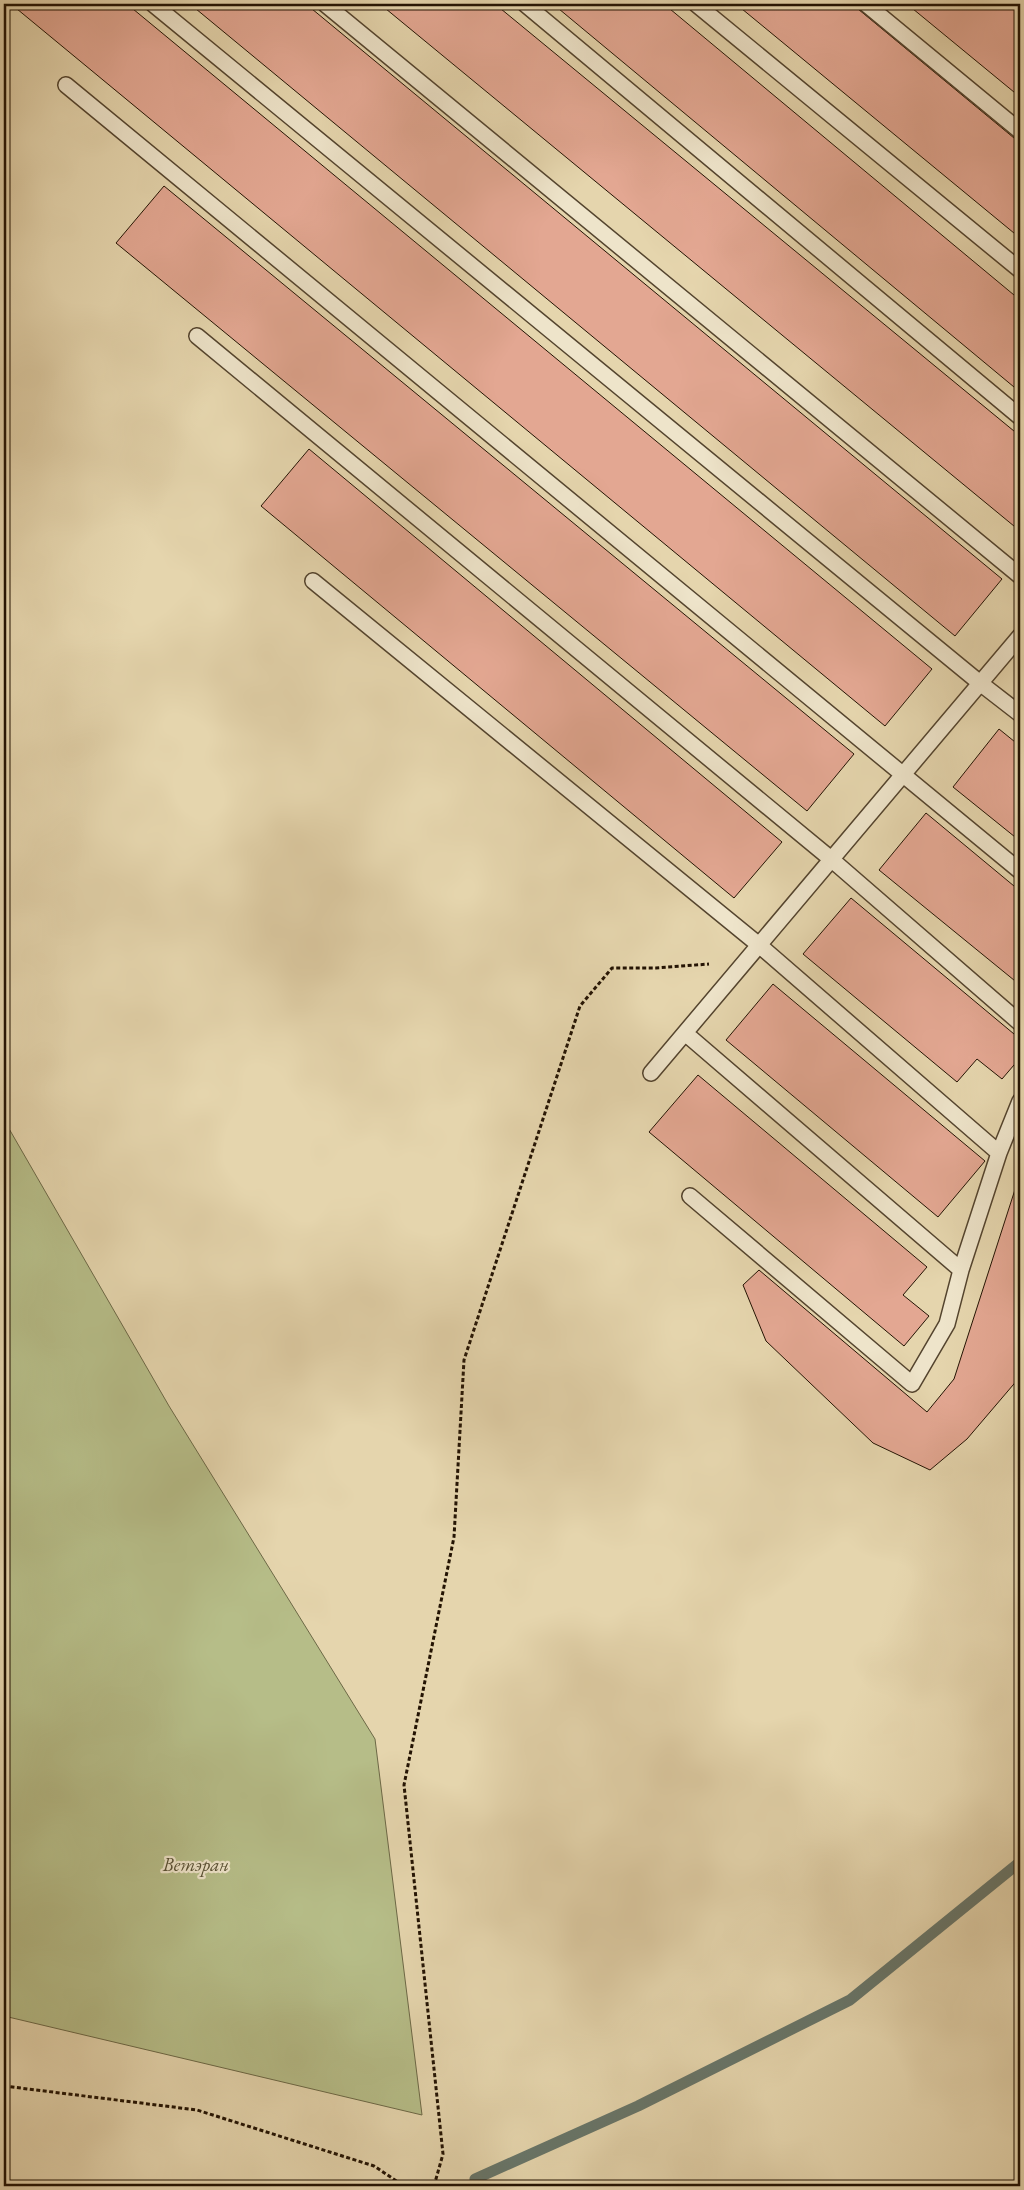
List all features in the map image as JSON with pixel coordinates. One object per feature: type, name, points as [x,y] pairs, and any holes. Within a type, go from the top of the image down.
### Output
[{"type":"lane","points":[[153,4],[1020,714]]},
{"type":"lane","points":[[325,4],[1020,576]]},
{"type":"lane","points":[[525,4],[1020,417]]},
{"type":"lane","points":[[696,4],[1020,270]]},
{"type":"lane","points":[[866,4],[1020,131]]},
{"type":"lane","points":[[66,85],[1020,871]]},
{"type":"lane","points":[[197,336],[831,859],[1020,1023]]},
{"type":"lane","points":[[312,581],[759,945],[999,1153]]},
{"type":"lane","points":[[651,1073],[1020,636]]},
{"type":"lane","points":[[684,1033],[961,1270]]},
{"type":"lane","points":[[690,1196],[912,1384],[947,1324],[961,1270],[999,1153],[1020,1100]]},
{"type":"path","points":[[434,2186],[443,2154],[404,1785],[454,1537],[464,1360],[580,1006],[612,968],[656,968],[701,963],[740,967]]},
{"type":"path","points":[[4,2086],[197,2110],[374,2166],[404,2186]]},
{"type":"green space","name":"Ветэран","points":[[4,1120],[169,1406],[375,1739],[422,2115],[4,2016]]},
{"type":"building","points":[[11,4],[127,4],[932,669],[885,726]]},
{"type":"building","points":[[190,4],[306,4],[1002,579],[955,636]]},
{"type":"building","points":[[380,4],[495,4],[1020,436],[1020,531]]},
{"type":"building","points":[[553,4],[664,4],[1020,300],[1020,392]]},
{"type":"building","points":[[736,4],[852,4],[1020,143],[1020,238]]},
{"type":"building","points":[[907,4],[1020,4],[1020,97]]},
{"type":"building","points":[[164,186],[854,754],[807,811],[116,243]]},
{"type":"building","points":[[309,449],[782,842],[734,898],[261,506]]},
{"type":"building","points":[[999,729],[1020,746],[1020,841],[953,787]]},
{"type":"building","points":[[926,813],[1020,891],[1020,985],[879,870]]},
{"type":"building","points":[[851,898],[1020,1039],[1020,1058],[1002,1079],[977,1059],[957,1082],[803,954]]},
{"type":"building","points":[[773,984],[985,1161],[938,1217],[726,1040]]},
{"type":"building","points":[[698,1075],[927,1267],[903,1295],[929,1316],[904,1346],[649,1132]]},
{"type":"building","points":[[1020,1174],[1019,1378],[967,1439],[930,1470],[873,1443],[766,1341],[743,1285],[759,1270],[927,1412],[954,1379]]},
{"type":"waterway","points":[[475,2179],[638,2106],[850,2000],[1020,1862]]}]
